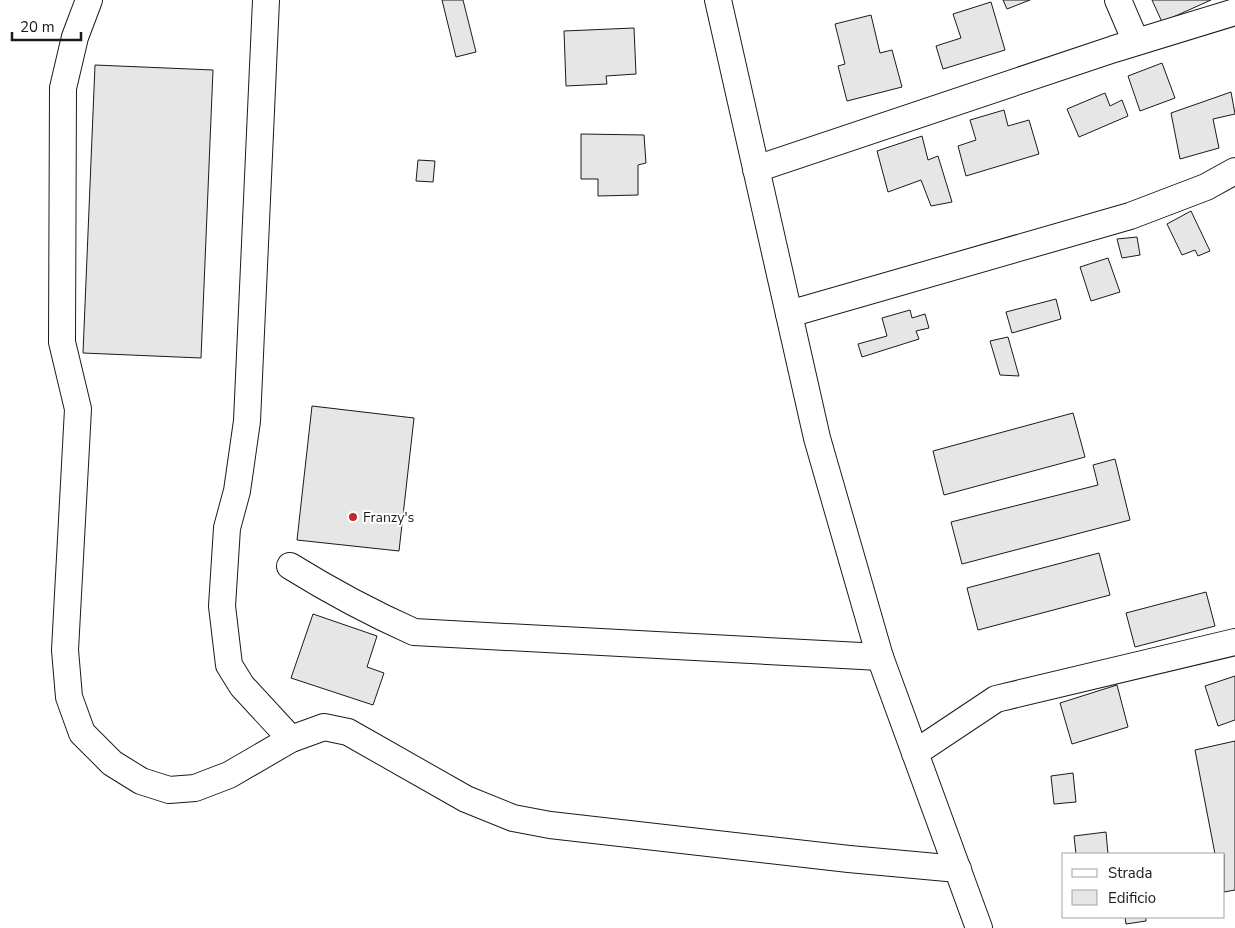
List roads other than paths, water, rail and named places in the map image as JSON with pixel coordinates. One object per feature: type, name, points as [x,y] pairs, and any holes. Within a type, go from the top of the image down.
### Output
[{"type":"street","points":[[89,0],[75,37],[63,88],[62,342],[78,409],[65,650],[69,697],[82,733],[112,763],[141,781],[169,790],[196,788],[229,775],[291,739],[324,728],[348,732],[466,799],[513,818],[550,826],[848,860],[958,869]]},
{"type":"street","points":[[266,0],[247,421],[237,491],[227,528],[222,606],[229,665],[242,686],[291,739]]},
{"type":"street","points":[[718,0],[817,438],[880,657],[979,928]]},
{"type":"street","points":[[1118,0],[1136,42]]},
{"type":"street","points":[[756,169],[1136,42],[1235,12]]},
{"type":"street","points":[[789,314],[1130,216],[1206,187],[1235,171]]},
{"type":"street","points":[[290,566],[333,593],[373,614],[414,632],[880,657]]},
{"type":"street","points":[[915,753],[996,699],[1235,642]]},
{"type":"place","name":"Franzy's","points":[[353,517]]}]
